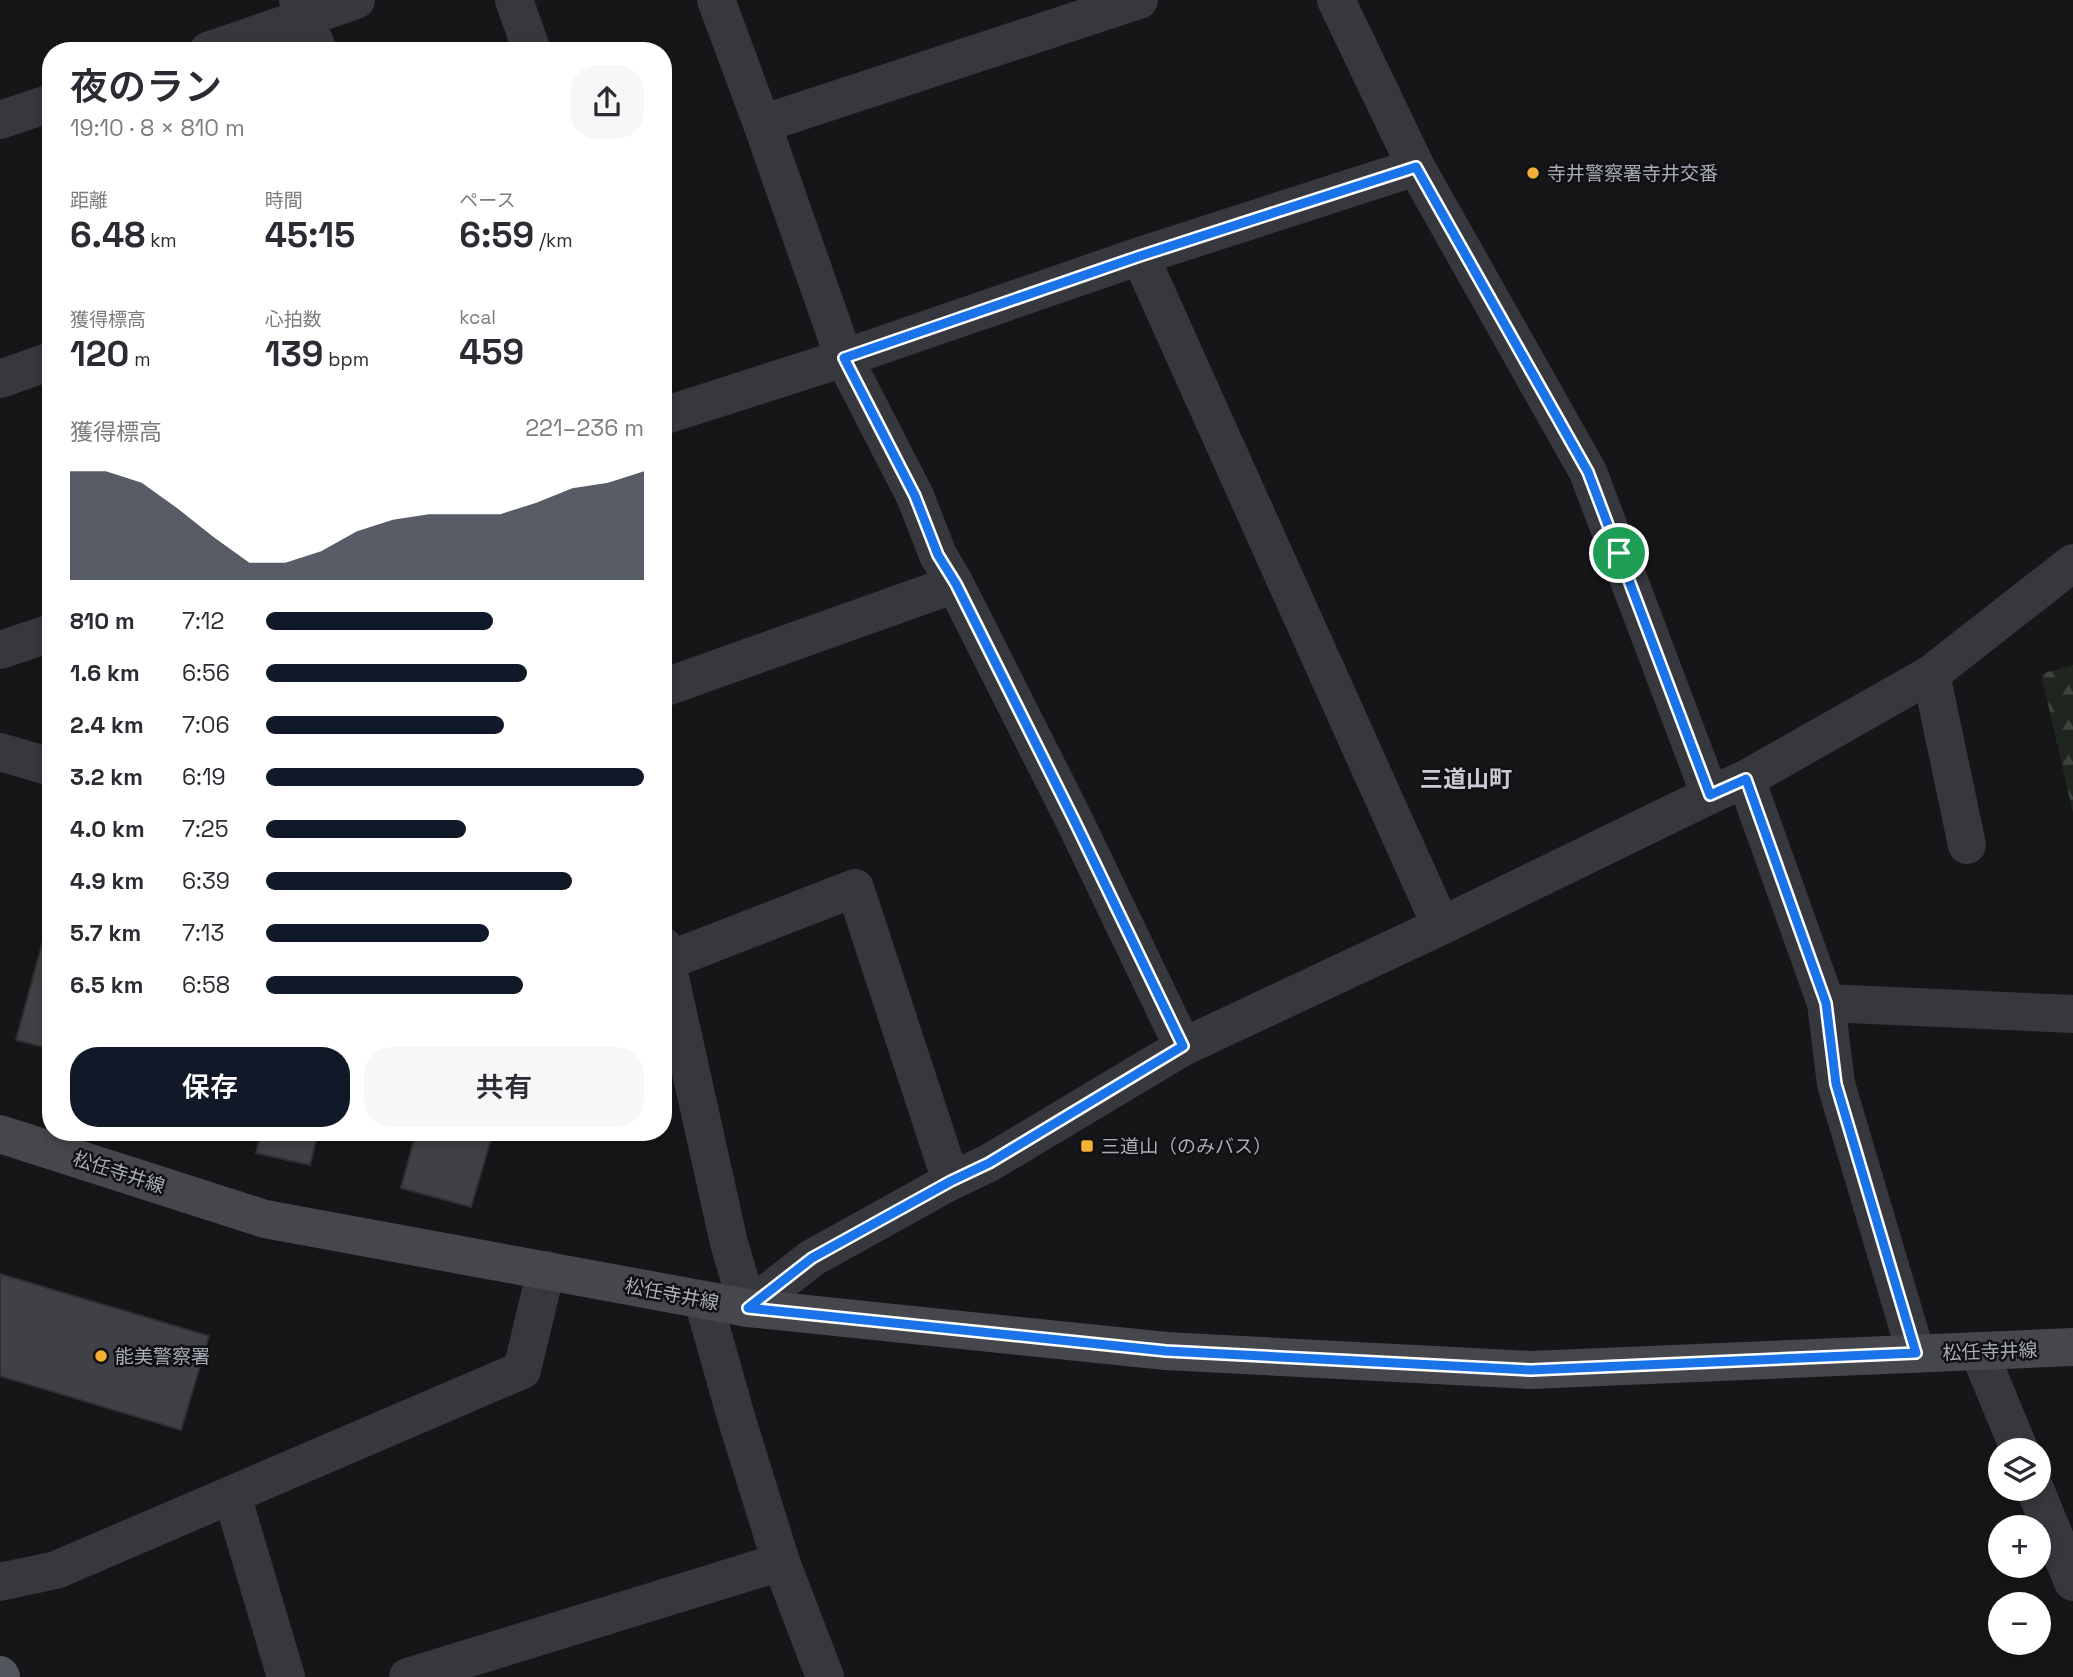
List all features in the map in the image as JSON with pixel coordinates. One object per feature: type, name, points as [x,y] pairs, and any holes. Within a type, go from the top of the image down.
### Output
[{"type":"main road","name":"松任寺井線","points":[[0,1134],[265,1219],[748,1308],[1166,1351],[1531,1370],[2073,1347]]},
{"type":"street","points":[[240,42],[307,23],[356,0]]},
{"type":"street","points":[[514,0],[529,42]]},
{"type":"street","points":[[716,0],[844,358],[915,496],[938,555],[956,584],[1081,834],[1183,1046]]},
{"type":"street","points":[[762,124],[1139,0]]},
{"type":"street","points":[[1336,0],[1416,167],[1588,472],[1710,795]]},
{"type":"street","points":[[0,120],[42,106]]},
{"type":"street","points":[[672,413],[844,358],[1140,256],[1416,167]]},
{"type":"street","points":[[1140,256],[1441,926]]},
{"type":"street","points":[[0,379],[42,364]]},
{"type":"street","points":[[672,986],[729,1242],[748,1308],[812,1258],[951,1181],[989,1163],[1183,1046],[1441,926],[1746,779],[1931,674],[2073,563]]},
{"type":"street","points":[[672,685],[956,584]]},
{"type":"street","points":[[0,650],[42,636]]},
{"type":"street","points":[[1931,674],[1968,845]]},
{"type":"street","points":[[0,752],[42,764]]},
{"type":"street","points":[[1746,779],[1826,1003],[1836,1084],[1916,1353]]},
{"type":"street","points":[[672,947],[855,888],[951,1181]]},
{"type":"street","points":[[1826,1003],[2073,1014]]},
{"type":"street","points":[[0,1582],[56,1570],[522,1370],[546,1270]]},
{"type":"street","points":[[703,1300],[736,1417],[782,1562],[825,1677]]},
{"type":"street","points":[[1979,1352],[2015,1438]]},
{"type":"street","points":[[232,1495],[286,1677]]},
{"type":"street","points":[[2040,1501],[2073,1582]]},
{"type":"street","points":[[408,1677],[782,1562]]},
{"type":"green space","points":[[2073,665],[2073,813],[2041,674]]},
{"type":"building","points":[[42,944],[42,1047],[16,1040]]},
{"type":"building","points":[[259,1141],[316,1141],[310,1165],[256,1153]]},
{"type":"building","points":[[414,1141],[490,1141],[471,1207],[401,1188]]},
{"type":"building","name":"能美警察署","points":[[0,1274],[209,1336],[181,1430],[0,1376]]},
{"type":"place","name":"寺井警察署寺井交番","points":[[1533,173]]},
{"type":"place","name":"三道山（のみバス）","points":[[1087,1146]]},
{"type":"place","name":"能美警察署","points":[[101,1356]]},
{"type":"district","name":"三道山町","points":[[1466,779]]},
{"type":"route","points":[[1416,167],[1588,472],[1619,553],[1710,795],[1746,779],[1826,1003],[1836,1084],[1916,1353],[1531,1370],[1166,1351],[748,1308],[812,1258],[951,1181],[989,1163],[1183,1046],[1075,822],[956,584],[938,555],[915,496],[844,358],[1140,256],[1416,167]]}]
